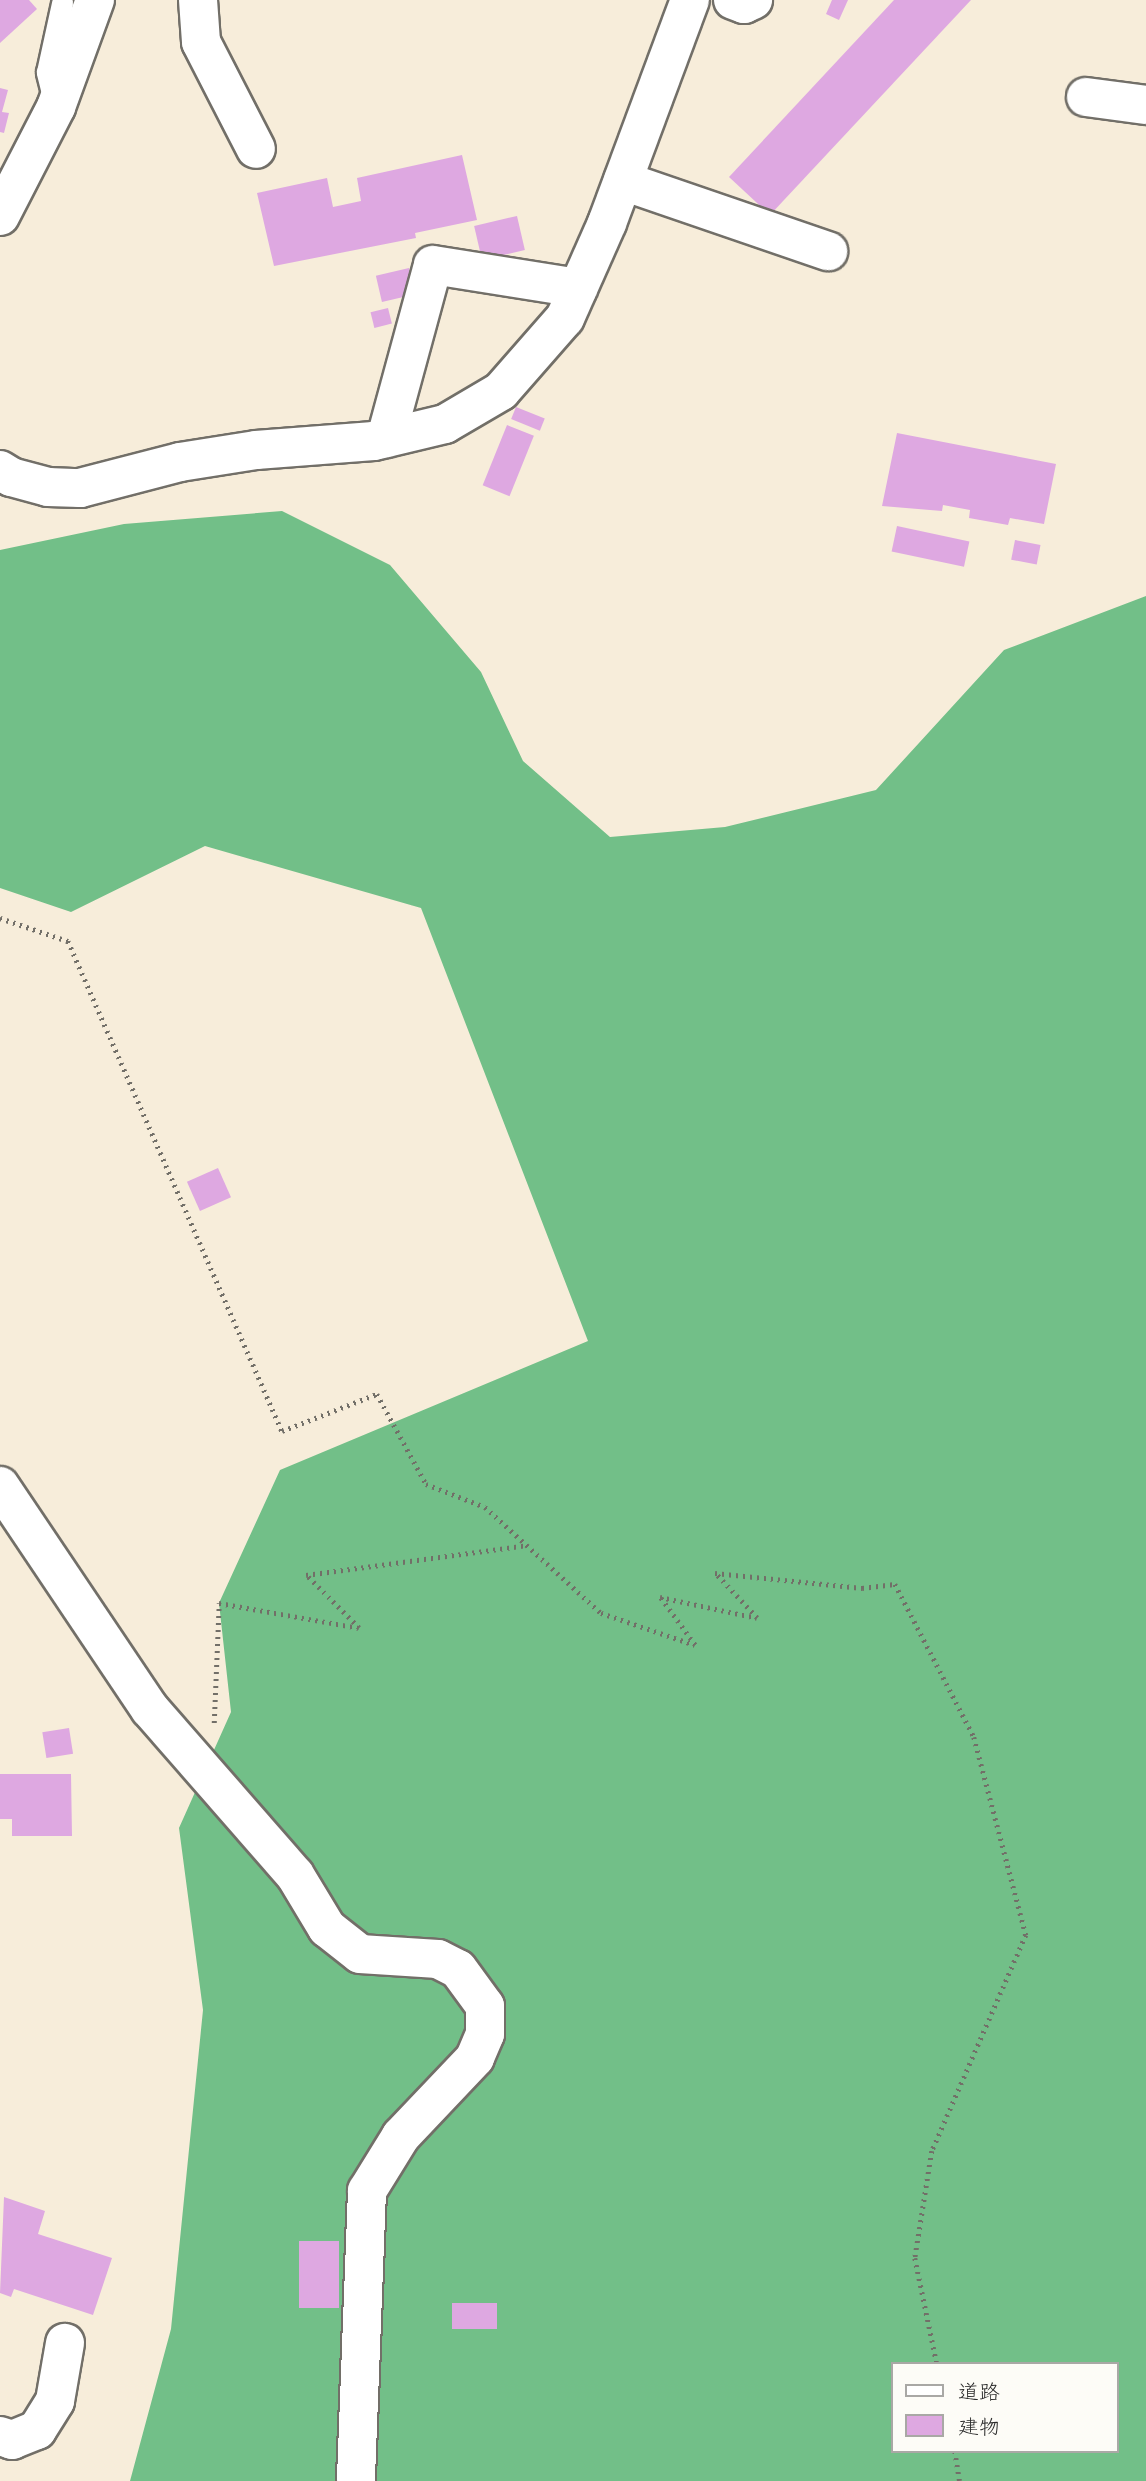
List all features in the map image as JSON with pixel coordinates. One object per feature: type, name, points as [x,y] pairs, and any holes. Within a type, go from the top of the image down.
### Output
[{"type":"street","points":[[198,0],[201,42],[256,149]]},
{"type":"street","points":[[0,470],[11,477],[48,487],[80,488],[180,462],[243,452],[386,438],[444,424],[501,391],[565,318],[622,181],[690,0]]},
{"type":"street","points":[[733,0],[744,4],[753,0]]},
{"type":"street","points":[[0,216],[56,107],[78,1]]},
{"type":"street","points":[[1086,97],[1146,105]]},
{"type":"street","points":[[622,181],[828,251]]},
{"type":"street","points":[[386,438],[433,265],[578,288]]},
{"type":"street","points":[[0,1486],[150,1709],[295,1875],[327,1928],[360,1954],[438,1959],[458,1969],[485,2006],[485,2034],[475,2058],[401,2136],[367,2192],[355,2481]]},
{"type":"street","points":[[0,2436],[12,2440],[37,2430],[55,2401],[65,2343]]},
{"type":"path","points":[[0,918],[68,941],[282,1431],[377,1394],[426,1484],[485,1507],[601,1613],[695,1646],[660,1597],[757,1618],[715,1573],[862,1588],[895,1584],[974,1737],[1026,1935],[932,2151],[915,2258],[937,2362]]},
{"type":"path","points":[[214,1738],[219,1603],[359,1628],[306,1575],[527,1545]]},
{"type":"path","points":[[955,2453],[960,2481]]},
{"type":"green space","points":[[282,511],[390,565],[481,672],[523,761],[610,837],[725,827],[876,790],[1004,650],[1146,596],[1146,2481],[130,2481],[171,2329],[203,2010],[179,1828],[231,1712],[219,1603],[280,1470],[588,1341],[421,908],[205,846],[71,912],[0,888],[0,550],[124,524]]},
{"type":"building","points":[[0,0],[29,0],[37,9],[0,43]]},
{"type":"building","points":[[832,0],[848,0],[839,20],[826,14]]},
{"type":"building","points":[[894,0],[971,0],[770,215],[729,177]]},
{"type":"building","points":[[0,88],[8,90],[2,112],[9,113],[4,133],[0,132]]},
{"type":"building","points":[[462,155],[477,220],[415,233],[416,238],[274,266],[257,193],[327,178],[333,207],[361,201],[357,178]]},
{"type":"building","points":[[517,216],[525,250],[482,260],[474,226]]},
{"type":"building","points":[[409,268],[415,294],[382,302],[376,276]]},
{"type":"building","points":[[388,308],[392,324],[374,328],[371,312]]},
{"type":"building","points":[[516,407],[545,419],[540,431],[511,419]]},
{"type":"building","points":[[507,425],[534,436],[510,496],[483,485]]},
{"type":"building","points":[[897,433],[1056,464],[1044,524],[1010,518],[1008,525],[969,518],[970,510],[943,505],[942,511],[882,506]]},
{"type":"building","points":[[897,526],[969,541],[964,567],[892,551]]},
{"type":"building","points":[[1015,540],[1041,545],[1037,565],[1011,560]]},
{"type":"building","points":[[218,1168],[231,1197],[200,1211],[187,1182]]},
{"type":"building","points":[[69,1728],[73,1754],[46,1758],[42,1732]]},
{"type":"building","points":[[0,1774],[71,1774],[72,1836],[12,1836],[12,1819],[0,1819]]},
{"type":"building","points":[[4,2197],[45,2211],[38,2234],[112,2258],[93,2315],[14,2289],[11,2297],[0,2293]]},
{"type":"building","points":[[299,2241],[339,2241],[339,2308],[299,2308]]},
{"type":"building","points":[[452,2303],[497,2303],[497,2329],[452,2329]]}]
